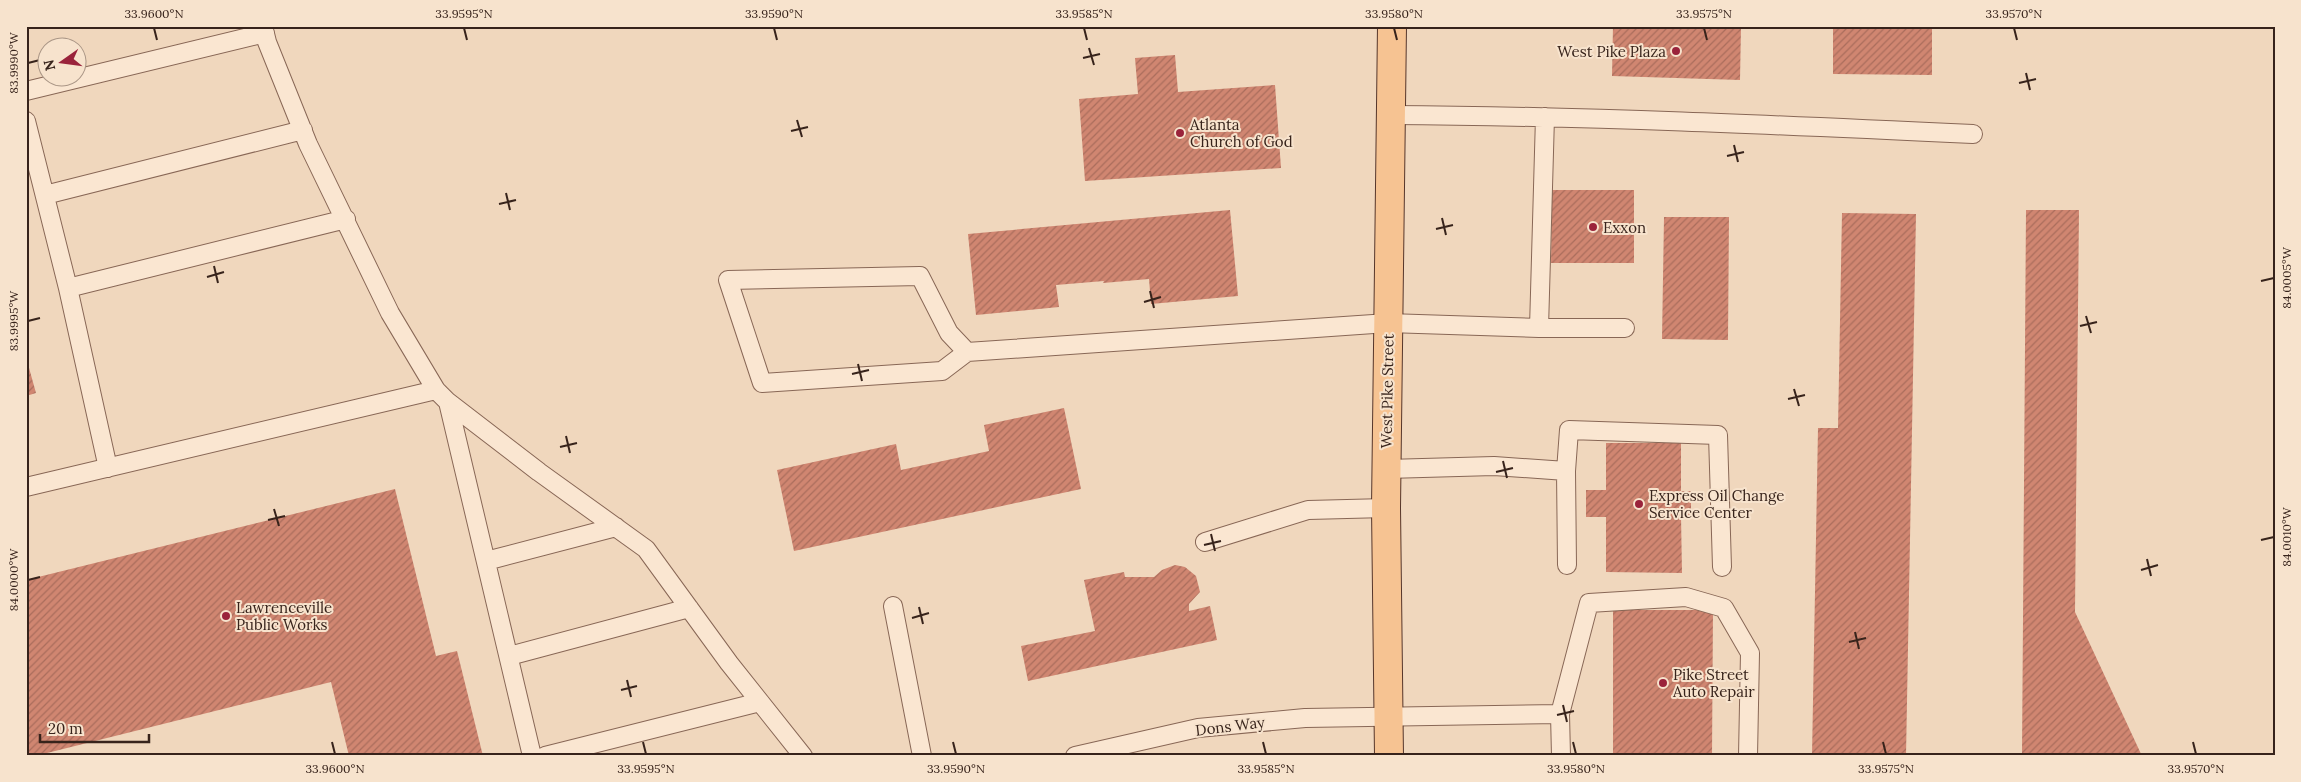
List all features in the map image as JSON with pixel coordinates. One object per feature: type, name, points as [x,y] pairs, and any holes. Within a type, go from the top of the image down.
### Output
[{"type":"main road","name":"West Pike Street","points":[[1389,756],[1386,508],[1392,26]]},
{"type":"lane","points":[[26,91],[264,30],[302,130],[390,313],[442,396],[486,560],[532,756]]},
{"type":"lane","points":[[1390,114],[1759,124],[1973,134]]},
{"type":"lane","points":[[1539,328],[1545,117]]},
{"type":"lane","points":[[26,121],[68,288],[108,468]]},
{"type":"lane","points":[[45,195],[302,130]]},
{"type":"lane","points":[[68,288],[346,219]]},
{"type":"lane","points":[[968,352],[949,332],[920,276],[728,280],[762,383],[942,371],[968,352],[1388,323],[1539,328],[1625,328]]},
{"type":"lane","points":[[26,487],[442,396]]},
{"type":"lane","points":[[442,396],[538,472],[646,549],[760,702],[803,756]]},
{"type":"lane","points":[[1567,565],[1566,471],[1568,430],[1718,435],[1722,567]]},
{"type":"lane","points":[[1387,469],[1494,466],[1566,471]]},
{"type":"lane","points":[[1205,542],[1308,510],[1386,508]]},
{"type":"lane","points":[[486,560],[616,527]]},
{"type":"lane","points":[[1562,756],[1560,714],[1589,603],[1686,597],[1724,608],[1750,653],[1748,756]]},
{"type":"lane","points":[[893,606],[922,756]]},
{"type":"lane","points":[[509,656],[689,608]]},
{"type":"lane","points":[[545,756],[760,702]]},
{"type":"lane","name":"Dons Way","points":[[1074,756],[1198,728],[1305,718],[1560,714]]},
{"type":"building","name":"West Pike Plaza","points":[[1613,26],[1741,26],[1740,80],[1612,76]]},
{"type":"building","points":[[1833,26],[1932,26],[1932,75],[1833,74]]},
{"type":"building","name":"Atlanta Church of God","points":[[1175,55],[1178,92],[1275,85],[1281,168],[1085,181],[1079,99],[1138,94],[1135,58]]},
{"type":"building","name":"Exxon","points":[[1552,190],[1634,190],[1634,263],[1551,263]]},
{"type":"building","points":[[1230,210],[1238,296],[1151,304],[1149,279],[1103,283],[1104,281],[1056,285],[1059,307],[976,315],[968,234]]},
{"type":"building","points":[[2026,210],[2079,210],[2075,612],[2142,756],[2022,756]]},
{"type":"building","points":[[1842,213],[1916,214],[1906,756],[1812,756],[1818,428],[1838,428]]},
{"type":"building","points":[[1664,217],[1729,217],[1728,340],[1662,339]]},
{"type":"building","points":[[26,357],[36,393],[26,396]]},
{"type":"building","points":[[1064,408],[1081,489],[794,551],[777,470],[896,444],[901,470],[989,451],[984,425]]},
{"type":"building","name":"Express Oil Change Service Center","points":[[1606,443],[1681,443],[1681,491],[1691,491],[1691,516],[1681,516],[1682,573],[1606,572],[1606,517],[1586,517],[1586,490],[1606,490]]},
{"type":"building","name":"Lawrenceville Public Works","points":[[395,489],[436,656],[457,651],[483,756],[349,756],[331,682],[35,756],[26,756],[26,580]]},
{"type":"building","points":[[1175,565],[1185,567],[1196,576],[1200,592],[1189,604],[1189,611],[1210,606],[1217,640],[1028,681],[1021,646],[1095,631],[1084,580],[1124,572],[1125,577],[1154,577],[1162,570]]},
{"type":"building","name":"Pike Street Auto Repair","points":[[1613,610],[1713,610],[1712,756],[1613,756]]},
{"type":"place","name":"West Pike Plaza","points":[[1676,51]]},
{"type":"place","name":"Atlanta Church of God","points":[[1180,133]]},
{"type":"place","name":"Exxon","points":[[1593,227]]},
{"type":"place","name":"Express Oil Change Service Center","points":[[1639,504]]},
{"type":"place","name":"Lawrenceville Public Works","points":[[226,616]]},
{"type":"place","name":"Pike Street Auto Repair","points":[[1663,683]]}]
